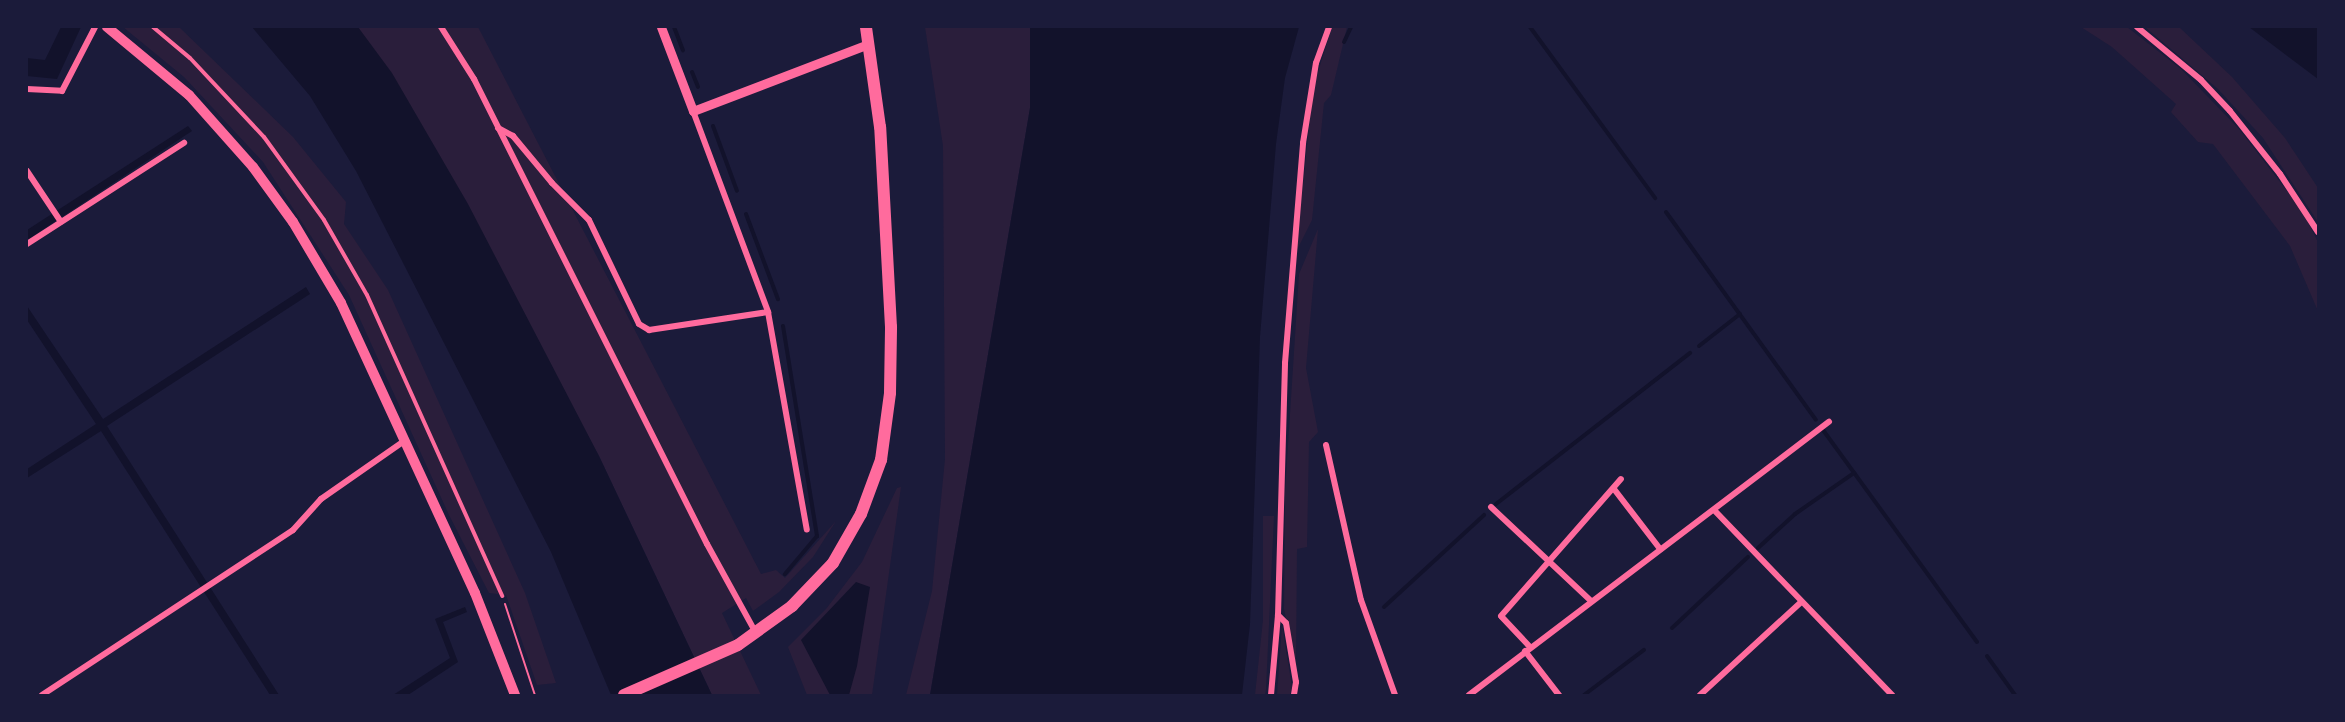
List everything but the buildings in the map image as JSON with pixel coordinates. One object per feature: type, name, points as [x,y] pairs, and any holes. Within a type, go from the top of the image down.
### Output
[{"type":"main road","points":[[107,27],[189,95],[253,167],[293,222],[340,303],[475,593],[515,695]]},
{"type":"main road","points":[[624,695],[738,645],[792,606],[833,562],[861,514],[881,460],[890,393],[891,327],[880,127],[866,27]]},
{"type":"street","points":[[27,89],[62,91],[95,27]]},
{"type":"street","points":[[441,27],[497,128],[707,544],[756,633]]},
{"type":"street","points":[[661,27],[768,312],[807,530]]},
{"type":"street","points":[[1271,695],[1278,615],[1285,363],[1302,154],[1312,83],[1329,27]]},
{"type":"street","points":[[2137,27],[2193,73],[2230,111],[2280,174],[2318,232]]},
{"type":"street","points":[[693,111],[868,44]]},
{"type":"street","points":[[497,128],[513,136],[552,183],[589,220],[639,324],[649,330],[768,312]]},
{"type":"street","points":[[27,244],[184,143]]},
{"type":"street","points":[[27,171],[60,221]]},
{"type":"street","points":[[1469,695],[1590,600],[1714,510],[1829,422]]},
{"type":"street","points":[[42,695],[294,530],[321,499],[404,441]]},
{"type":"street","points":[[1326,445],[1361,600],[1395,695]]},
{"type":"street","points":[[1559,695],[1528,649],[1501,616],[1551,563],[1622,480]]},
{"type":"street","points":[[1614,489],[1660,549]]},
{"type":"street","points":[[1491,507],[1590,600]]},
{"type":"street","points":[[1714,510],[1800,603],[1892,695]]},
{"type":"street","points":[[1700,695],[1800,603]]},
{"type":"street","points":[[1278,615],[1286,623],[1296,682],[1294,695]]},
{"type":"lane","points":[[153,27],[190,58],[264,137],[324,220],[367,295],[502,596]]},
{"type":"path","points":[[502,596],[535,695]]},
{"type":"shaded area","points":[[61,27],[81,27],[57,79],[27,76],[27,58],[45,60]]},
{"type":"shaded area","points":[[123,27],[179,27],[293,137],[346,202],[344,224],[388,290],[525,593],[556,683],[537,685],[506,595],[489,593],[449,515],[349,295],[263,162],[184,77]]},
{"type":"shaded area","points":[[252,27],[358,27],[392,73],[468,204],[599,456],[712,695],[611,695],[551,552],[356,171],[310,96]]},
{"type":"shaded area","points":[[358,27],[478,27],[761,574],[776,570],[785,578],[836,521],[813,557],[779,592],[753,611],[746,598],[722,613],[761,695],[712,695],[599,456]]},
{"type":"shaded area","points":[[925,27],[1030,27],[1030,108],[930,695],[906,695],[932,591],[945,459],[943,146]]},
{"type":"shaded area","points":[[1030,27],[1299,27],[1285,78],[1276,144],[1260,337],[1250,624],[1242,695],[930,695],[1030,108]]},
{"type":"shaded area","points":[[1332,27],[1347,27],[1331,95],[1324,103],[1312,220],[1296,252],[1313,88]]},
{"type":"shaded area","points":[[2081,27],[2127,27],[2181,69],[2239,129],[2301,209],[2318,242],[2318,311],[2290,246],[2213,144],[2198,142],[2171,112],[2176,104],[2112,47]]},
{"type":"shaded area","points":[[2145,27],[2179,27],[2232,77],[2285,138],[2318,188],[2318,222],[2263,138],[2218,89]]},
{"type":"shaded area","points":[[2249,27],[2318,27],[2318,79]]},
{"type":"shaded area","points":[[188,126],[192,131],[27,240],[27,230]]},
{"type":"shaded area","points":[[1318,229],[1306,368],[1318,432],[1309,442],[1307,547],[1297,549],[1296,664],[1284,609],[1285,492],[1299,274]]},
{"type":"shaded area","points":[[306,287],[310,294],[107,426],[279,695],[270,695],[101,431],[27,478],[27,469],[96,424],[27,320],[27,306],[103,419]]},
{"type":"shaded area","points":[[901,487],[872,695],[807,695],[788,647],[826,609],[862,562],[897,488]]},
{"type":"shaded area","points":[[1263,516],[1274,516],[1266,689],[1265,695],[1255,695],[1263,620]]},
{"type":"shaded area","points":[[856,582],[870,587],[857,666],[849,695],[830,695],[801,640]]},
{"type":"shaded area","points":[[465,607],[467,612],[443,622],[458,662],[408,695],[393,695],[450,658],[435,619]]},
{"type":"shaded area","points":[[1282,625],[1292,687],[1290,695],[1277,695]]},
{"type":"waterway","points":[[674,27],[683,50]]},
{"type":"waterway","points":[[1344,42],[1351,27]]},
{"type":"waterway","points":[[1530,27],[1655,198]]},
{"type":"waterway","points":[[692,72],[698,87]]},
{"type":"waterway","points":[[713,126],[737,191]]},
{"type":"waterway","points":[[1666,212],[1816,420]]},
{"type":"waterway","points":[[746,214],[778,299]]},
{"type":"waterway","points":[[1699,346],[1740,314]]},
{"type":"waterway","points":[[783,326],[817,536],[785,574]]},
{"type":"waterway","points":[[1496,504],[1690,353]]},
{"type":"waterway","points":[[1823,430],[1977,642]]},
{"type":"waterway","points":[[1758,548],[1795,514],[1854,473]]},
{"type":"waterway","points":[[1384,607],[1484,515]]},
{"type":"waterway","points":[[1672,628],[1748,557]]},
{"type":"waterway","points":[[1584,695],[1644,650]]},
{"type":"waterway","points":[[1987,656],[2015,695]]}]
